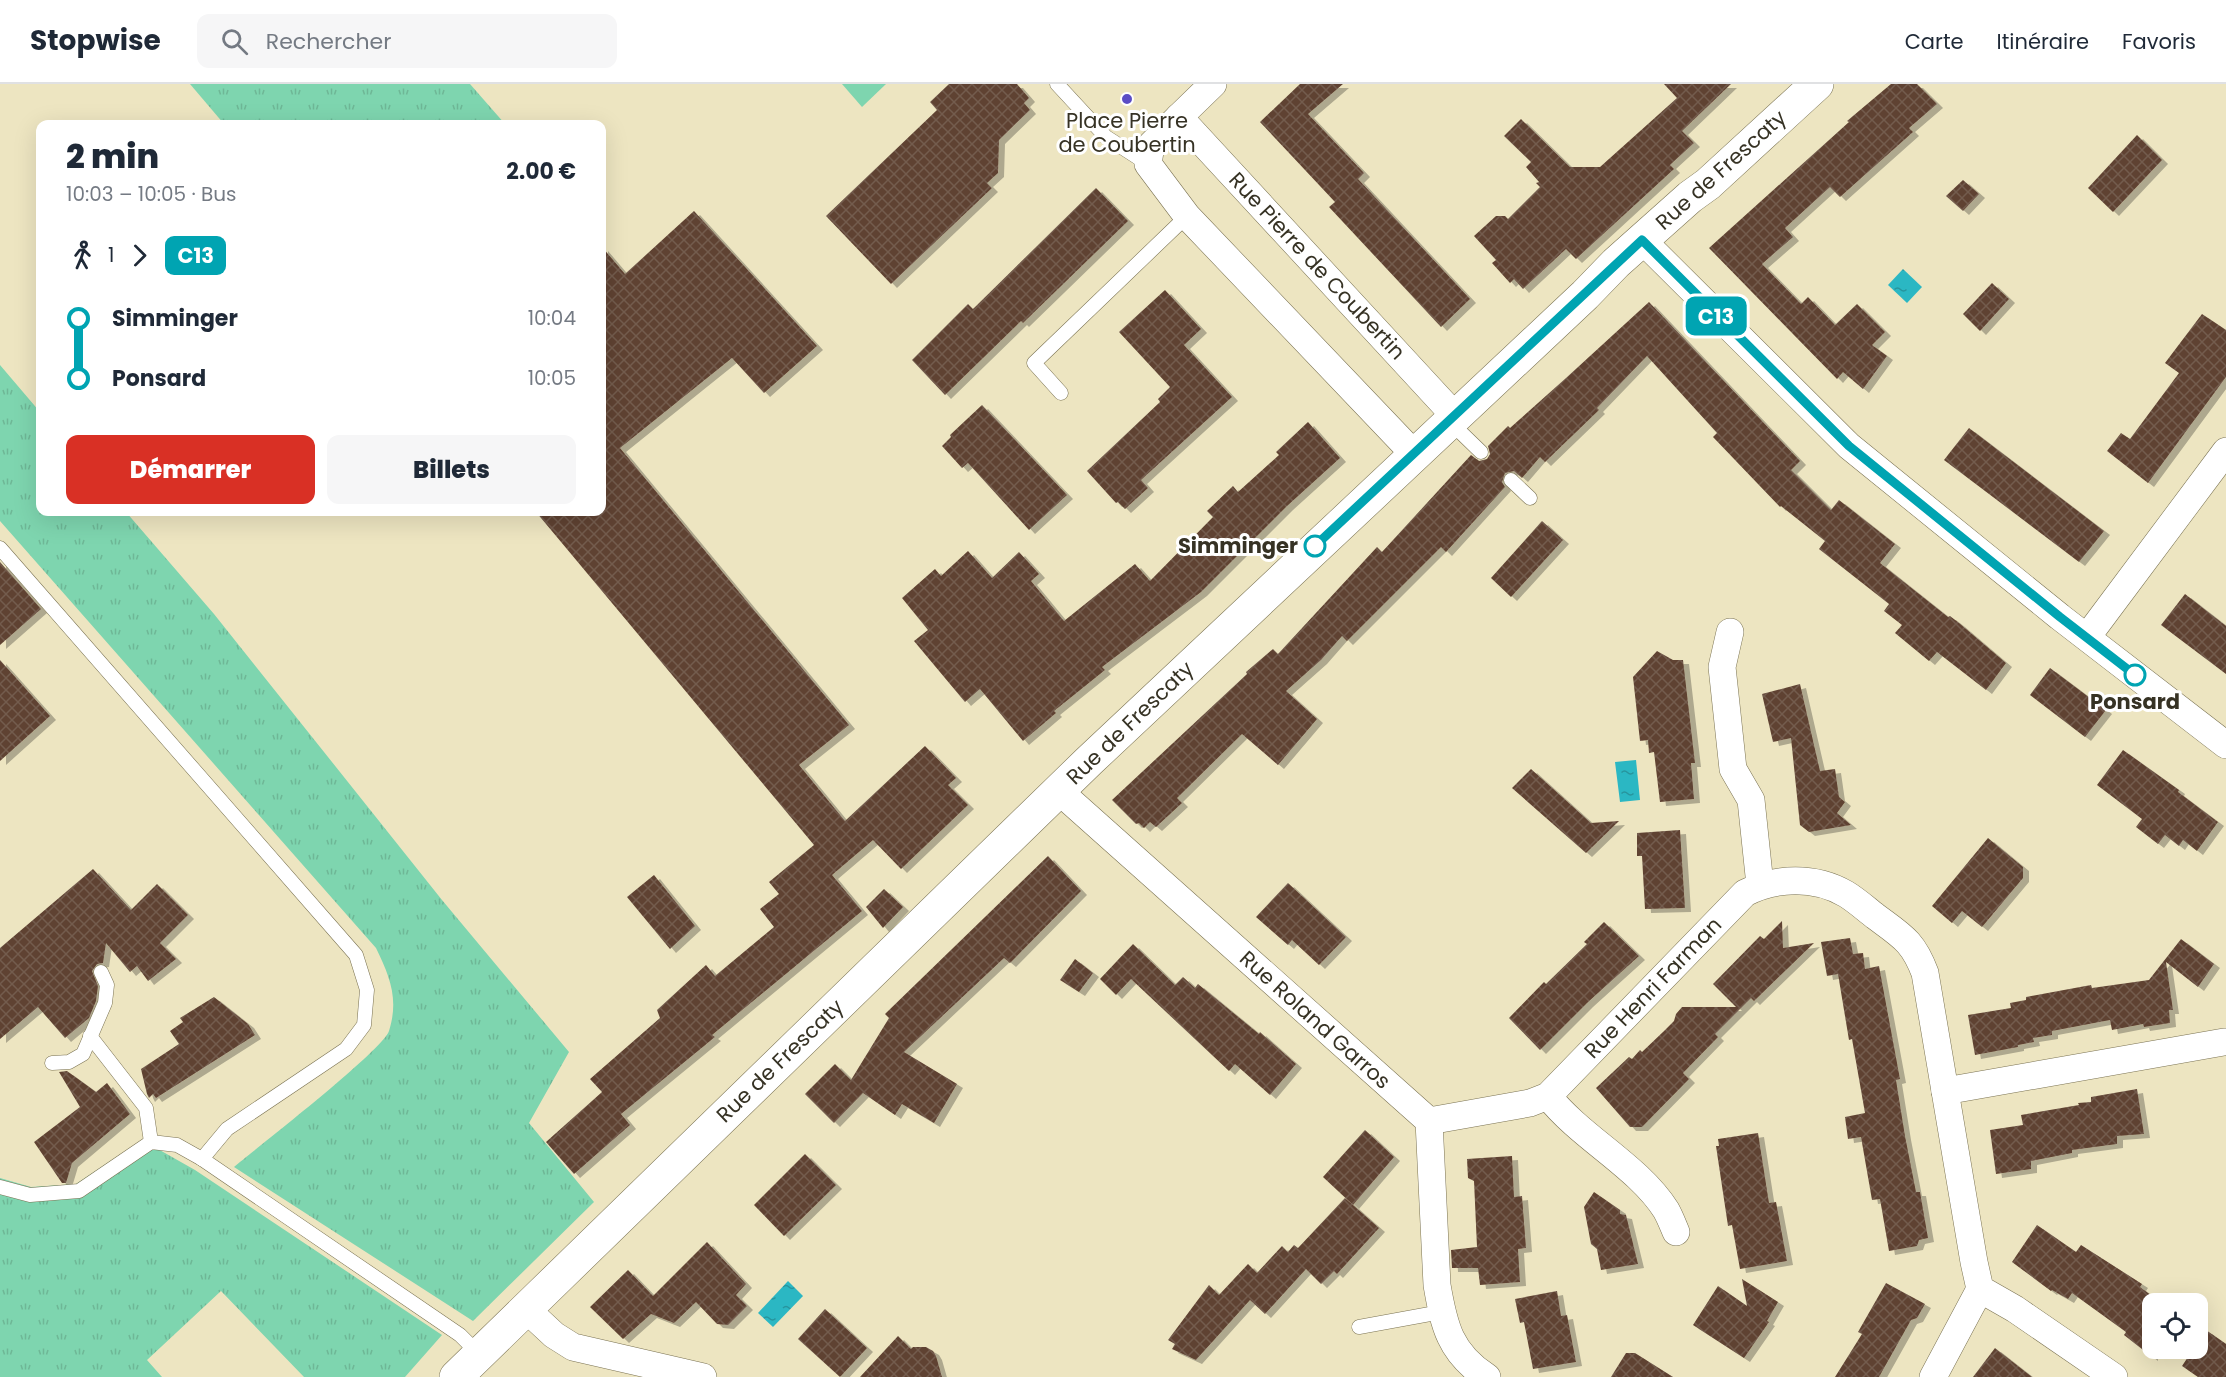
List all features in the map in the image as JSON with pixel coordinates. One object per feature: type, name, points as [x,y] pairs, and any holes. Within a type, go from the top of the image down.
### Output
[{"type":"street","points":[[1213,84],[1151,145],[1148,164],[1187,216],[1414,454]]},
{"type":"street","name":"Rue de Frescaty","points":[[456,1377],[977,868],[1642,240],[1708,184],[1817,84]]},
{"type":"street","name":"Rue Pierre de Coubertin","points":[[1179,117],[1452,418]]},
{"type":"street","points":[[1642,240],[1849,446],[2226,745]]},
{"type":"street","points":[[2087,637],[2226,451]]},
{"type":"street","points":[[1730,632],[1722,668],[1733,769],[1751,800],[1761,885]]},
{"type":"street","name":"Rue Roland Garros","points":[[1059,791],[1429,1121]]},
{"type":"street","name":"Rue Henri Farman","points":[[1429,1121],[1530,1103],[1548,1096],[1745,893],[1761,885],[1794,881],[1814,882],[1846,894],[1904,937],[1917,953],[1926,973],[1980,1289]]},
{"type":"street","points":[[1945,1091],[2224,1042]]},
{"type":"street","points":[[1548,1096],[1561,1112],[1647,1186],[1666,1210],[1676,1232]]},
{"type":"street","points":[[1429,1121],[1437,1285],[1441,1312],[1456,1349],[1469,1364],[1487,1377]]},
{"type":"street","points":[[1933,1377],[1980,1289],[2015,1309],[2114,1377]]},
{"type":"street","points":[[526,1309],[554,1335],[573,1347],[703,1377]]},
{"type":"lane","points":[[1056,84],[1106,137],[1148,164]]},
{"type":"lane","points":[[1061,393],[1034,363],[1187,216]]},
{"type":"lane","points":[[1452,418],[1481,452]]},
{"type":"lane","points":[[1511,480],[1530,498]]},
{"type":"lane","points":[[0,548],[356,955],[367,990],[364,1025],[346,1049],[226,1129],[202,1159]]},
{"type":"lane","points":[[52,1063],[69,1062],[83,1054],[105,1003],[107,985],[101,972]]},
{"type":"lane","points":[[90,1036],[146,1108],[151,1142]]},
{"type":"lane","points":[[0,1187],[30,1195],[79,1191],[151,1142],[177,1145],[202,1159],[460,1335],[479,1354]]},
{"type":"lane","points":[[1359,1327],[1441,1312]]},
{"type":"green space","points":[[190,84],[470,84],[502,120],[221,120]]},
{"type":"green space","points":[[842,84],[886,84],[862,107]]},
{"type":"green space","points":[[0,365],[36,407],[36,516],[129,516],[214,614],[442,900],[569,1052],[529,1123],[594,1202],[473,1321],[234,1167],[343,1078],[381,1042],[389,1031],[392,1019],[393,998],[389,979],[376,948],[0,521]]},
{"type":"green space","points":[[142,1140],[195,1170],[442,1335],[405,1377],[304,1377],[221,1291],[147,1360],[162,1377],[0,1377],[0,1178],[31,1187],[76,1184]]},
{"type":"water","points":[[1903,269],[1922,287],[1907,303],[1888,285]]},
{"type":"water","points":[[1636,760],[1640,800],[1620,802],[1615,762]]},
{"type":"water","points":[[788,1281],[803,1296],[773,1327],[758,1313]]},
{"type":"building","points":[[949,84],[1017,84],[1029,98],[1024,103],[1030,110],[999,140],[998,173],[987,183],[992,188],[891,284],[826,216],[937,110],[930,102]]},
{"type":"building","points":[[1300,84],[1343,84],[1308,114],[1364,173],[1358,179],[1470,299],[1441,327],[1329,207],[1335,202],[1260,122]]},
{"type":"building","points":[[1664,84],[1731,84],[1682,131],[1694,143],[1670,165],[1674,169],[1576,259],[1566,249],[1523,289],[1514,279],[1510,283],[1492,263],[1496,260],[1474,236],[1496,216],[1505,216],[1508,219],[1540,187],[1536,183],[1539,182],[1526,167],[1531,162],[1504,136],[1521,119],[1570,167],[1600,167],[1677,98]]},
{"type":"building","points":[[1891,84],[1917,84],[1937,104],[1909,128],[1913,132],[1840,197],[1830,187],[1785,228],[1793,237],[1762,264],[1801,304],[1808,297],[1835,325],[1857,304],[1885,332],[1872,345],[1887,356],[1863,389],[1843,372],[1837,379],[1709,248],[1849,122],[1847,121]]},
{"type":"building","points":[[2137,135],[2162,160],[2113,212],[2088,188]]},
{"type":"building","points":[[1963,180],[1979,194],[1963,211],[1946,196]]},
{"type":"building","points":[[1096,188],[1128,221],[945,395],[912,360],[968,304],[973,309]]},
{"type":"building","points":[[694,211],[817,346],[764,393],[732,358],[620,448],[849,725],[799,765],[845,821],[925,746],[956,778],[948,785],[968,805],[901,869],[873,840],[832,875],[862,911],[621,1114],[630,1125],[574,1174],[546,1142],[602,1092],[590,1079],[660,1018],[657,1010],[706,965],[715,976],[774,927],[760,909],[779,894],[769,882],[814,845],[539,516],[606,516],[606,252],[625,274]]},
{"type":"building","points":[[1992,283],[2009,299],[1980,331],[1963,314]]},
{"type":"building","points":[[1165,290],[1201,329],[1184,345],[1232,397],[1141,480],[1148,488],[1125,509],[1118,502],[1116,503],[1087,471],[1160,402],[1158,399],[1170,387],[1119,332]]},
{"type":"building","points":[[1649,302],[1800,461],[1791,470],[1831,510],[1839,500],[1895,544],[1880,563],[1948,617],[1950,616],[1959,623],[2006,663],[1986,690],[1937,652],[1929,661],[1895,633],[1902,625],[1884,611],[1889,604],[1819,549],[1825,541],[1780,507],[1713,437],[1717,433],[1647,356],[1597,408],[1599,410],[1545,462],[1540,457],[1522,478],[1514,471],[1505,473],[1502,482],[1505,487],[1446,552],[1441,547],[1347,641],[1342,636],[1321,660],[1286,691],[1317,719],[1278,765],[1242,734],[1177,798],[1182,803],[1156,827],[1150,822],[1144,828],[1139,823],[1136,824],[1112,800],[1247,674],[1246,672],[1273,649],[1278,654],[1377,547],[1382,552],[1471,455],[1479,461],[1487,459],[1490,454],[1488,446],[1508,426],[1510,428]]},
{"type":"building","points":[[2202,314],[2226,330],[2226,377],[2148,483],[2107,451],[2121,433],[2130,439],[2179,373],[2165,363]]},
{"type":"building","points":[[982,405],[1067,495],[1029,530],[968,463],[962,468],[942,446],[951,437],[950,435]]},
{"type":"building","points":[[1308,422],[1340,458],[1287,506],[1201,592],[1102,667],[1105,670],[1054,711],[1056,713],[1023,741],[980,689],[965,702],[914,641],[928,630],[902,598],[935,569],[941,576],[968,551],[992,578],[1019,552],[1039,574],[1031,581],[1064,621],[1135,564],[1150,581],[1213,517],[1207,511],[1233,486],[1238,492],[1279,455],[1276,452]]},
{"type":"building","points":[[1969,428],[2104,531],[2079,562],[1944,460]]},
{"type":"building","points":[[1542,521],[1563,540],[1511,597],[1491,578]]},
{"type":"building","points":[[0,562],[41,609],[0,645]]},
{"type":"building","points":[[2185,594],[2226,626],[2226,674],[2161,625]]},
{"type":"building","points":[[1657,651],[1673,660],[1683,660],[1695,763],[1691,763],[1694,799],[1660,802],[1654,752],[1649,753],[1648,740],[1640,741],[1633,677]]},
{"type":"building","points":[[0,660],[50,716],[0,761]]},
{"type":"building","points":[[2050,668],[2106,710],[2085,737],[2030,695]]},
{"type":"building","points":[[1800,684],[1820,771],[1835,769],[1839,797],[1845,802],[1837,813],[1851,825],[1809,832],[1800,825],[1791,738],[1773,742],[1762,694]]},
{"type":"building","points":[[2123,750],[2179,790],[2178,792],[2218,822],[2197,851],[2183,840],[2179,846],[2165,835],[2158,844],[2136,827],[2142,819],[2097,785]]},
{"type":"building","points":[[1531,769],[1591,823],[1619,821],[1586,853],[1512,788]]},
{"type":"building","points":[[1680,830],[1685,908],[1645,909],[1642,856],[1637,856],[1637,833]]},
{"type":"building","points":[[1988,838],[2023,867],[2023,878],[1982,927],[1962,911],[1952,923],[1932,906]]},
{"type":"building","points":[[1048,856],[1081,891],[1010,963],[1004,958],[904,1052],[957,1084],[934,1123],[902,1104],[895,1115],[863,1093],[834,1123],[805,1094],[835,1064],[851,1080],[889,1018],[885,1014]]},
{"type":"building","points":[[93,869],[131,910],[157,884],[188,915],[160,943],[176,959],[148,981],[137,966],[130,972],[106,943],[103,963],[97,964],[92,971],[98,986],[96,1001],[89,1018],[65,1038],[38,1007],[0,1039],[0,948]]},
{"type":"building","points":[[654,875],[695,926],[670,949],[627,897]]},
{"type":"building","points":[[1288,883],[1346,937],[1319,965],[1292,940],[1288,945],[1256,917]]},
{"type":"building","points":[[884,889],[903,907],[883,928],[866,907]]},
{"type":"building","points":[[1782,921],[1783,948],[1814,943],[1754,1001],[1751,998],[1715,1034],[1718,1037],[1683,1073],[1689,1079],[1642,1127],[1630,1127],[1596,1088],[1629,1057],[1632,1059],[1640,1050],[1642,1052],[1674,1021],[1682,1007],[1736,1007],[1713,984],[1760,936],[1764,939]]},
{"type":"building","points":[[1604,922],[1639,956],[1540,1050],[1509,1018],[1544,982],[1546,984],[1587,944],[1584,942]]},
{"type":"building","points":[[1850,938],[1853,954],[1863,953],[1865,969],[1879,966],[1900,1079],[1896,1080],[1905,1136],[1916,1192],[1920,1192],[1928,1238],[1919,1240],[1917,1246],[1889,1251],[1880,1199],[1872,1200],[1861,1137],[1848,1139],[1845,1117],[1865,1113],[1838,974],[1827,976],[1821,942]]},
{"type":"building","points":[[2181,939],[2214,964],[2198,987],[2166,962],[2173,1010],[2169,1010],[2170,1023],[2144,1027],[2143,1024],[2112,1030],[2110,1020],[2052,1031],[2052,1035],[2033,1038],[2034,1042],[2018,1045],[2018,1047],[1975,1055],[1968,1015],[2011,1008],[2010,1003],[2026,1000],[2026,997],[2091,985],[2092,988],[2149,980]]},
{"type":"building","points":[[1133,944],[1175,985],[1183,977],[1195,988],[1198,984],[1259,1034],[1260,1032],[1296,1064],[1270,1095],[1235,1064],[1229,1071],[1131,979],[1116,995],[1100,979]]},
{"type":"building","points":[[1075,959],[1093,973],[1079,992],[1060,980]]},
{"type":"building","points":[[214,997],[248,1024],[255,1035],[156,1098],[153,1094],[149,1098],[141,1069],[179,1044],[170,1031],[183,1022],[180,1018]]},
{"type":"building","points":[[67,1071],[96,1092],[107,1083],[130,1114],[72,1163],[66,1183],[62,1183],[34,1142],[80,1107],[59,1072]]},
{"type":"building","points":[[2137,1089],[2144,1134],[2117,1136],[2117,1144],[2072,1150],[2072,1153],[2031,1161],[2031,1169],[1996,1174],[1990,1130],[2023,1125],[2021,1115],[2079,1105],[2078,1103],[2091,1102],[2091,1097]]},
{"type":"building","points":[[1365,1130],[1394,1157],[1353,1205],[1323,1177]]},
{"type":"building","points":[[1758,1133],[1769,1203],[1776,1202],[1787,1261],[1740,1269],[1732,1225],[1728,1226],[1716,1146],[1719,1146],[1718,1139]]},
{"type":"building","points":[[805,1154],[836,1185],[784,1236],[754,1205]]},
{"type":"building","points":[[1512,1156],[1514,1197],[1522,1196],[1526,1248],[1518,1249],[1520,1282],[1480,1285],[1478,1268],[1452,1268],[1451,1250],[1477,1247],[1474,1181],[1468,1178],[1467,1159]]},
{"type":"building","points":[[1594,1192],[1620,1210],[1620,1214],[1626,1215],[1638,1264],[1601,1270],[1597,1249],[1591,1244],[1584,1207]]},
{"type":"building","points":[[1345,1198],[1379,1228],[1337,1274],[1334,1271],[1321,1284],[1306,1269],[1265,1314],[1250,1300],[1196,1360],[1172,1349],[1175,1344],[1168,1340],[1209,1285],[1219,1295],[1248,1264],[1257,1273],[1282,1246],[1288,1252],[1294,1245],[1298,1248]]},
{"type":"building","points":[[2037,1225],[2076,1252],[2081,1245],[2142,1284],[2140,1287],[2148,1293],[2142,1293],[2142,1349],[2124,1335],[2126,1332],[2072,1293],[2068,1299],[2051,1291],[2012,1262]]},
{"type":"building","points":[[707,1242],[746,1284],[736,1295],[747,1306],[728,1325],[717,1324],[696,1302],[674,1323],[651,1314],[623,1339],[590,1307],[628,1270],[653,1296]]},
{"type":"building","points":[[1742,1279],[1778,1302],[1767,1321],[1769,1322],[1744,1358],[1693,1325],[1718,1286],[1747,1306]]},
{"type":"building","points":[[1886,1283],[1925,1304],[1917,1318],[1911,1320],[1879,1377],[1835,1377],[1862,1334],[1858,1332]]},
{"type":"building","points":[[1557,1291],[1561,1316],[1567,1315],[1576,1362],[1533,1369],[1524,1322],[1520,1323],[1515,1299]]},
{"type":"building","points":[[825,1309],[867,1348],[840,1377],[798,1339]]},
{"type":"building","points":[[2208,1331],[2226,1344],[2226,1377],[2198,1377],[2182,1366],[2187,1359],[2208,1359]]},
{"type":"building","points":[[898,1336],[911,1349],[926,1347],[933,1351],[942,1377],[860,1377]]},
{"type":"building","points":[[1995,1348],[2032,1377],[1973,1377]]},
{"type":"building","points":[[1626,1353],[1635,1353],[1673,1377],[1611,1377]]},
{"type":"bus line","name":"C13","points":[[1315,546],[1642,240],[1849,446],[2135,675]]},
{"type":"place","name":"Place Pierre de Coubertin","points":[[1127,99]]},
{"type":"place","name":"Simminger","points":[[1315,546]]},
{"type":"place","name":"Ponsard","points":[[2135,675]]}]
